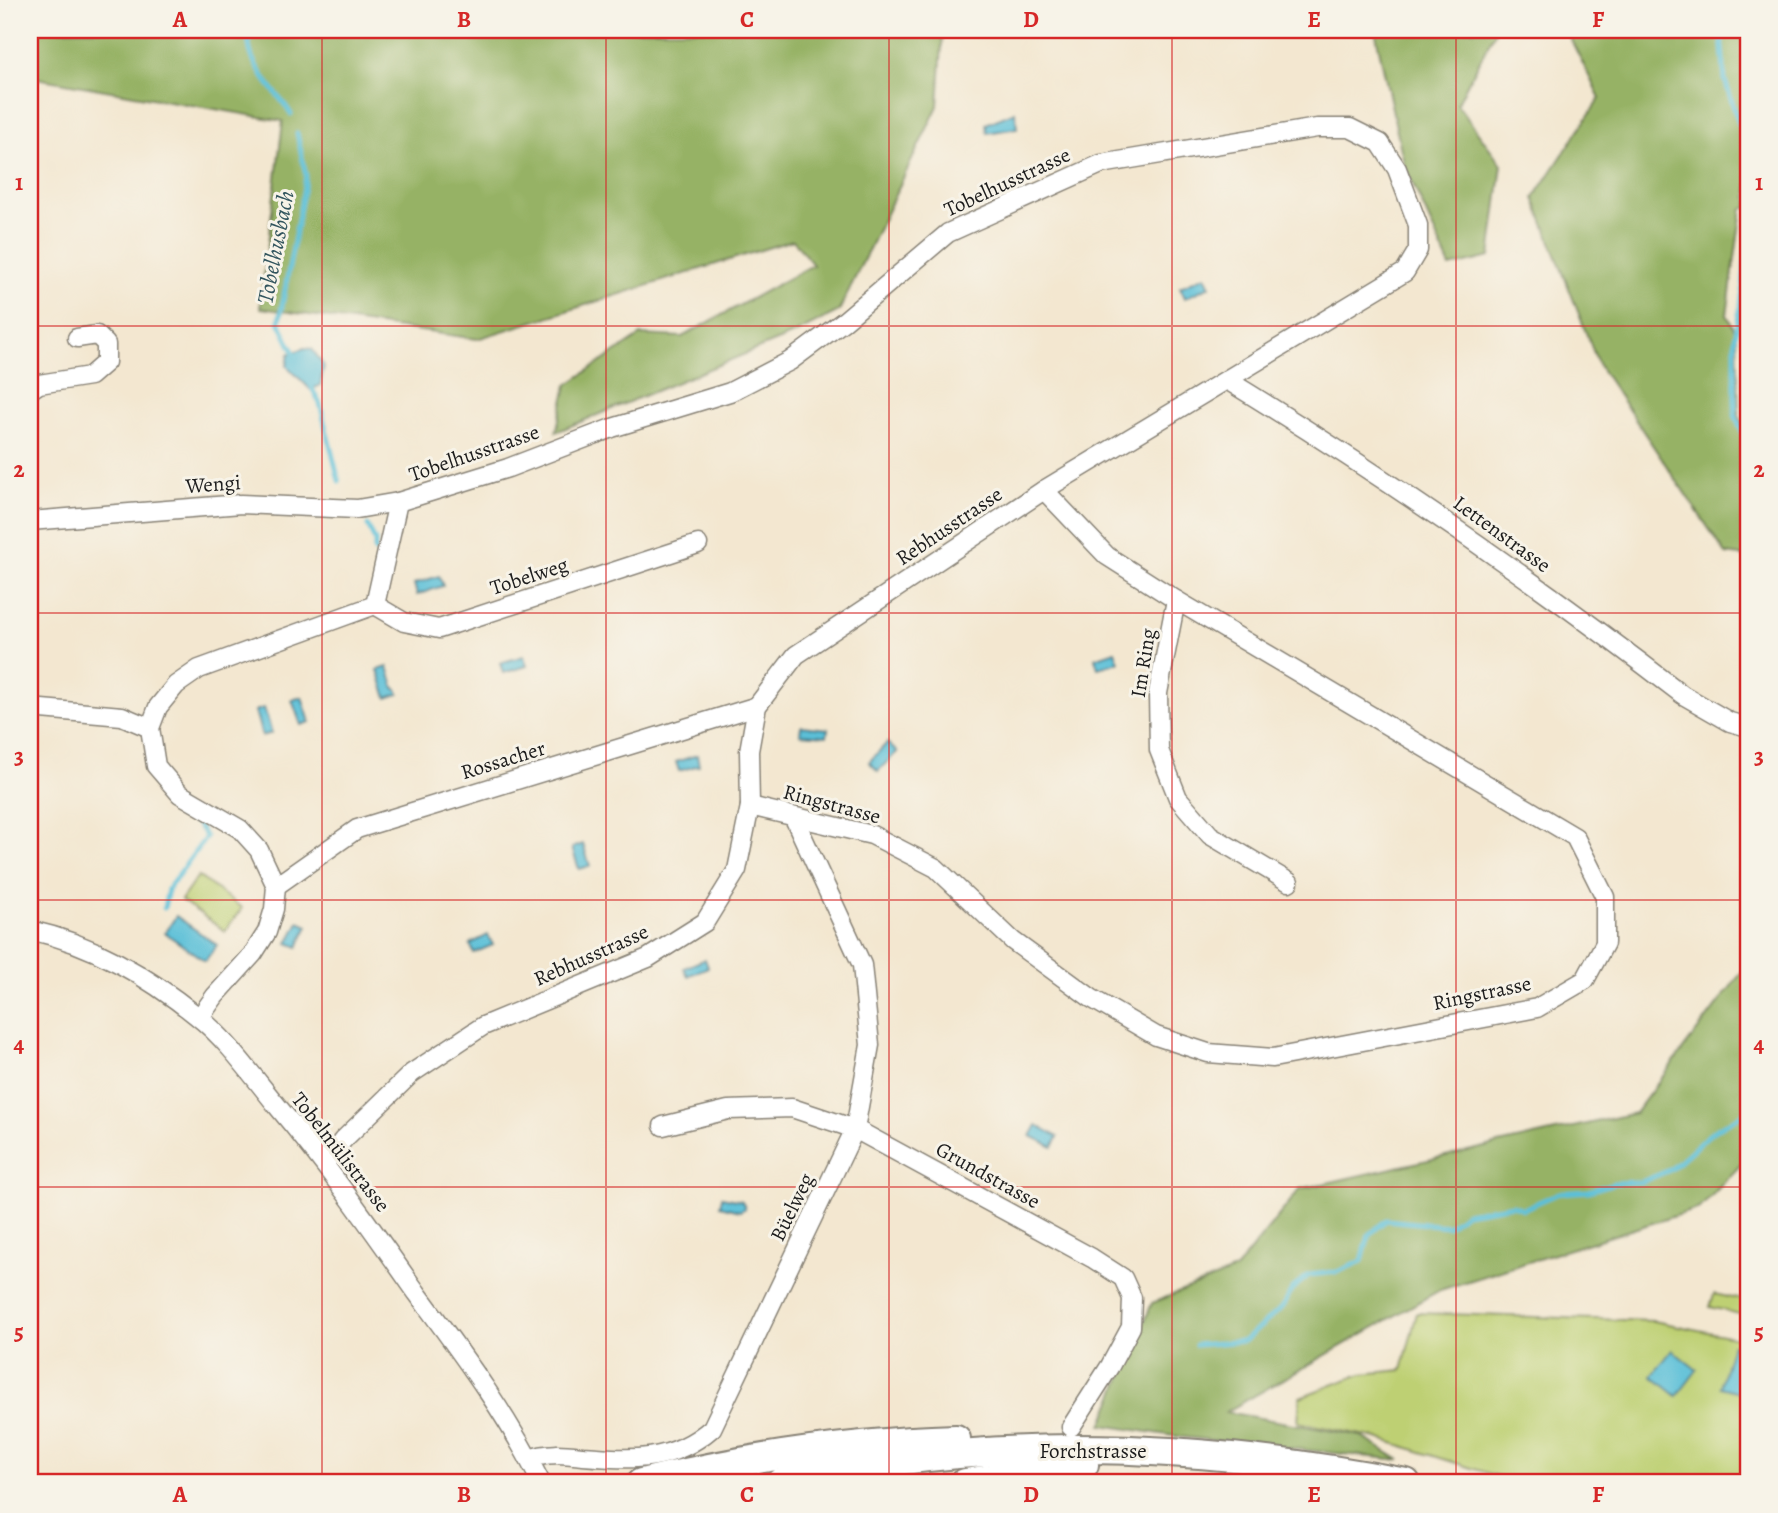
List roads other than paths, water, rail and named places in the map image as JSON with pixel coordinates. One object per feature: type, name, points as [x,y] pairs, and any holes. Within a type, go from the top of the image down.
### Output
[{"type":"highway","points":[[641,1483],[785,1455],[912,1440],[987,1440],[1096,1455]]},
{"type":"highway","name":"Forchstrasse","points":[[780,1483],[914,1460],[1010,1451],[1096,1455],[1206,1454],[1318,1467],[1406,1483]]},
{"type":"highway","points":[[965,1483],[1027,1472],[1096,1455]]},
{"type":"highway","name":"Forchstrasse","points":[[846,1483],[906,1474],[1096,1455],[1338,1483]]},
{"type":"street","name":"Rebhusstrasse","points":[[325,1163],[343,1140],[412,1073],[483,1026],[648,958],[705,922],[737,870],[750,807],[749,751],[757,705],[796,655],[1044,490],[1405,272],[1418,250],[1418,225],[1397,169],[1380,143],[1350,128],[1317,128],[1101,164]]},
{"type":"street","name":"Tobelhusstrasse","points":[[375,605],[398,502],[508,468],[612,428],[730,393],[790,361],[844,321],[948,233],[1101,164]]},
{"type":"street","points":[[30,390],[39,384],[90,376],[106,362],[106,344],[97,335],[77,338]]},
{"type":"street","name":"Lettenstrasse","points":[[1227,380],[1416,500],[1683,695],[1730,722],[1748,727]]},
{"type":"street","name":"Ringstrasse","points":[[750,807],[872,835],[936,868],[1013,941],[1091,998],[1156,1036],[1208,1052],[1273,1058],[1537,1008],[1585,979],[1605,943],[1605,897],[1575,836],[1176,600],[1107,556],[1044,490]]},
{"type":"street","name":"Wengi","points":[[30,521],[241,504],[357,509],[398,502]]},
{"type":"street","name":"Tobelweg","points":[[375,605],[404,622],[439,629],[698,544]]},
{"type":"street","name":"Im Ring","points":[[1176,600],[1158,693],[1159,750],[1178,798],[1210,835],[1289,882]]},
{"type":"street","points":[[200,1017],[253,954],[267,932],[274,909],[276,886],[260,850],[240,830],[180,794],[156,766],[150,728],[158,707],[176,685],[199,670],[375,605]]},
{"type":"street","name":"Rossacher","points":[[276,886],[357,829],[757,705]]},
{"type":"street","points":[[30,708],[122,716],[150,728]]},
{"type":"street","name":"Büelweg","points":[[529,1459],[555,1453],[626,1460],[645,1458],[684,1448],[712,1428],[855,1129],[870,1045],[862,965],[794,818]]},
{"type":"street","name":"Tobelmülistrasse","points":[[30,930],[62,937],[104,954],[145,977],[200,1017],[325,1163],[510,1426],[541,1483]]},
{"type":"street","name":"Grundstrasse","points":[[663,1126],[728,1110],[792,1108],[855,1129],[1123,1278],[1132,1298],[1131,1327],[1071,1427]]},
{"type":"water","points":[[1015,112],[1017,128],[987,133],[986,124]]},
{"type":"water","points":[[1205,276],[1210,286],[1185,298],[1180,287]]},
{"type":"water","points":[[304,348],[312,349],[324,366],[320,385],[311,390],[287,366],[289,354]]},
{"type":"water","points":[[439,576],[443,586],[417,595],[414,584]]},
{"type":"water","points":[[1115,651],[1119,662],[1098,668],[1095,658]]},
{"type":"water","points":[[524,656],[527,666],[503,673],[500,663]]},
{"type":"water","points":[[388,667],[399,694],[387,698],[378,670]]},
{"type":"water","points":[[302,697],[310,722],[301,725],[292,700]]},
{"type":"water","points":[[264,708],[272,733],[262,736],[255,711]]},
{"type":"water","points":[[801,726],[828,729],[827,736],[800,734]]},
{"type":"water","points":[[887,743],[897,752],[878,771],[869,762]]},
{"type":"water","points":[[697,755],[699,765],[679,771],[676,762]]},
{"type":"water","points":[[583,844],[590,866],[579,869],[572,848]]},
{"type":"water","points":[[176,916],[217,945],[205,961],[165,933]]},
{"type":"water","points":[[299,922],[308,926],[298,947],[288,943]]},
{"type":"water","points":[[488,935],[493,945],[474,953],[470,944]]},
{"type":"water","points":[[705,959],[708,967],[688,976],[684,968]]},
{"type":"water","points":[[1037,1125],[1058,1137],[1053,1147],[1031,1136]]},
{"type":"water","points":[[722,1197],[742,1201],[745,1208],[740,1211],[720,1206]]},
{"type":"water","points":[[1732,1344],[1748,1348],[1748,1394],[1720,1387]]},
{"type":"water","points":[[1672,1350],[1697,1370],[1677,1396],[1652,1376]]},
{"type":"waterway","name":"Tobelhusbach","points":[[249,30],[251,54],[256,65],[291,114]]},
{"type":"waterway","points":[[1718,30],[1721,36],[1725,80],[1748,152]]},
{"type":"waterway","name":"Tobelhusbach","points":[[296,357],[279,322],[306,176],[297,133]]},
{"type":"waterway","points":[[1748,228],[1743,291],[1735,338],[1735,415],[1748,445]]},
{"type":"waterway","name":"Tobelhusbach","points":[[310,384],[320,404],[339,481]]},
{"type":"waterway","name":"Tobelhusbach","points":[[368,526],[375,541],[375,551]]},
{"type":"waterway","name":"Tobelhusbach","points":[[164,908],[168,889],[206,837],[197,823],[169,802]]},
{"type":"waterway","points":[[1196,1345],[1244,1341],[1285,1304],[1292,1289],[1309,1275],[1337,1272],[1362,1261],[1369,1235],[1386,1220],[1448,1226],[1466,1213],[1513,1205],[1523,1209],[1559,1193],[1589,1191],[1614,1183],[1641,1182],[1670,1170],[1712,1132],[1744,1113],[1748,1106]]}]
